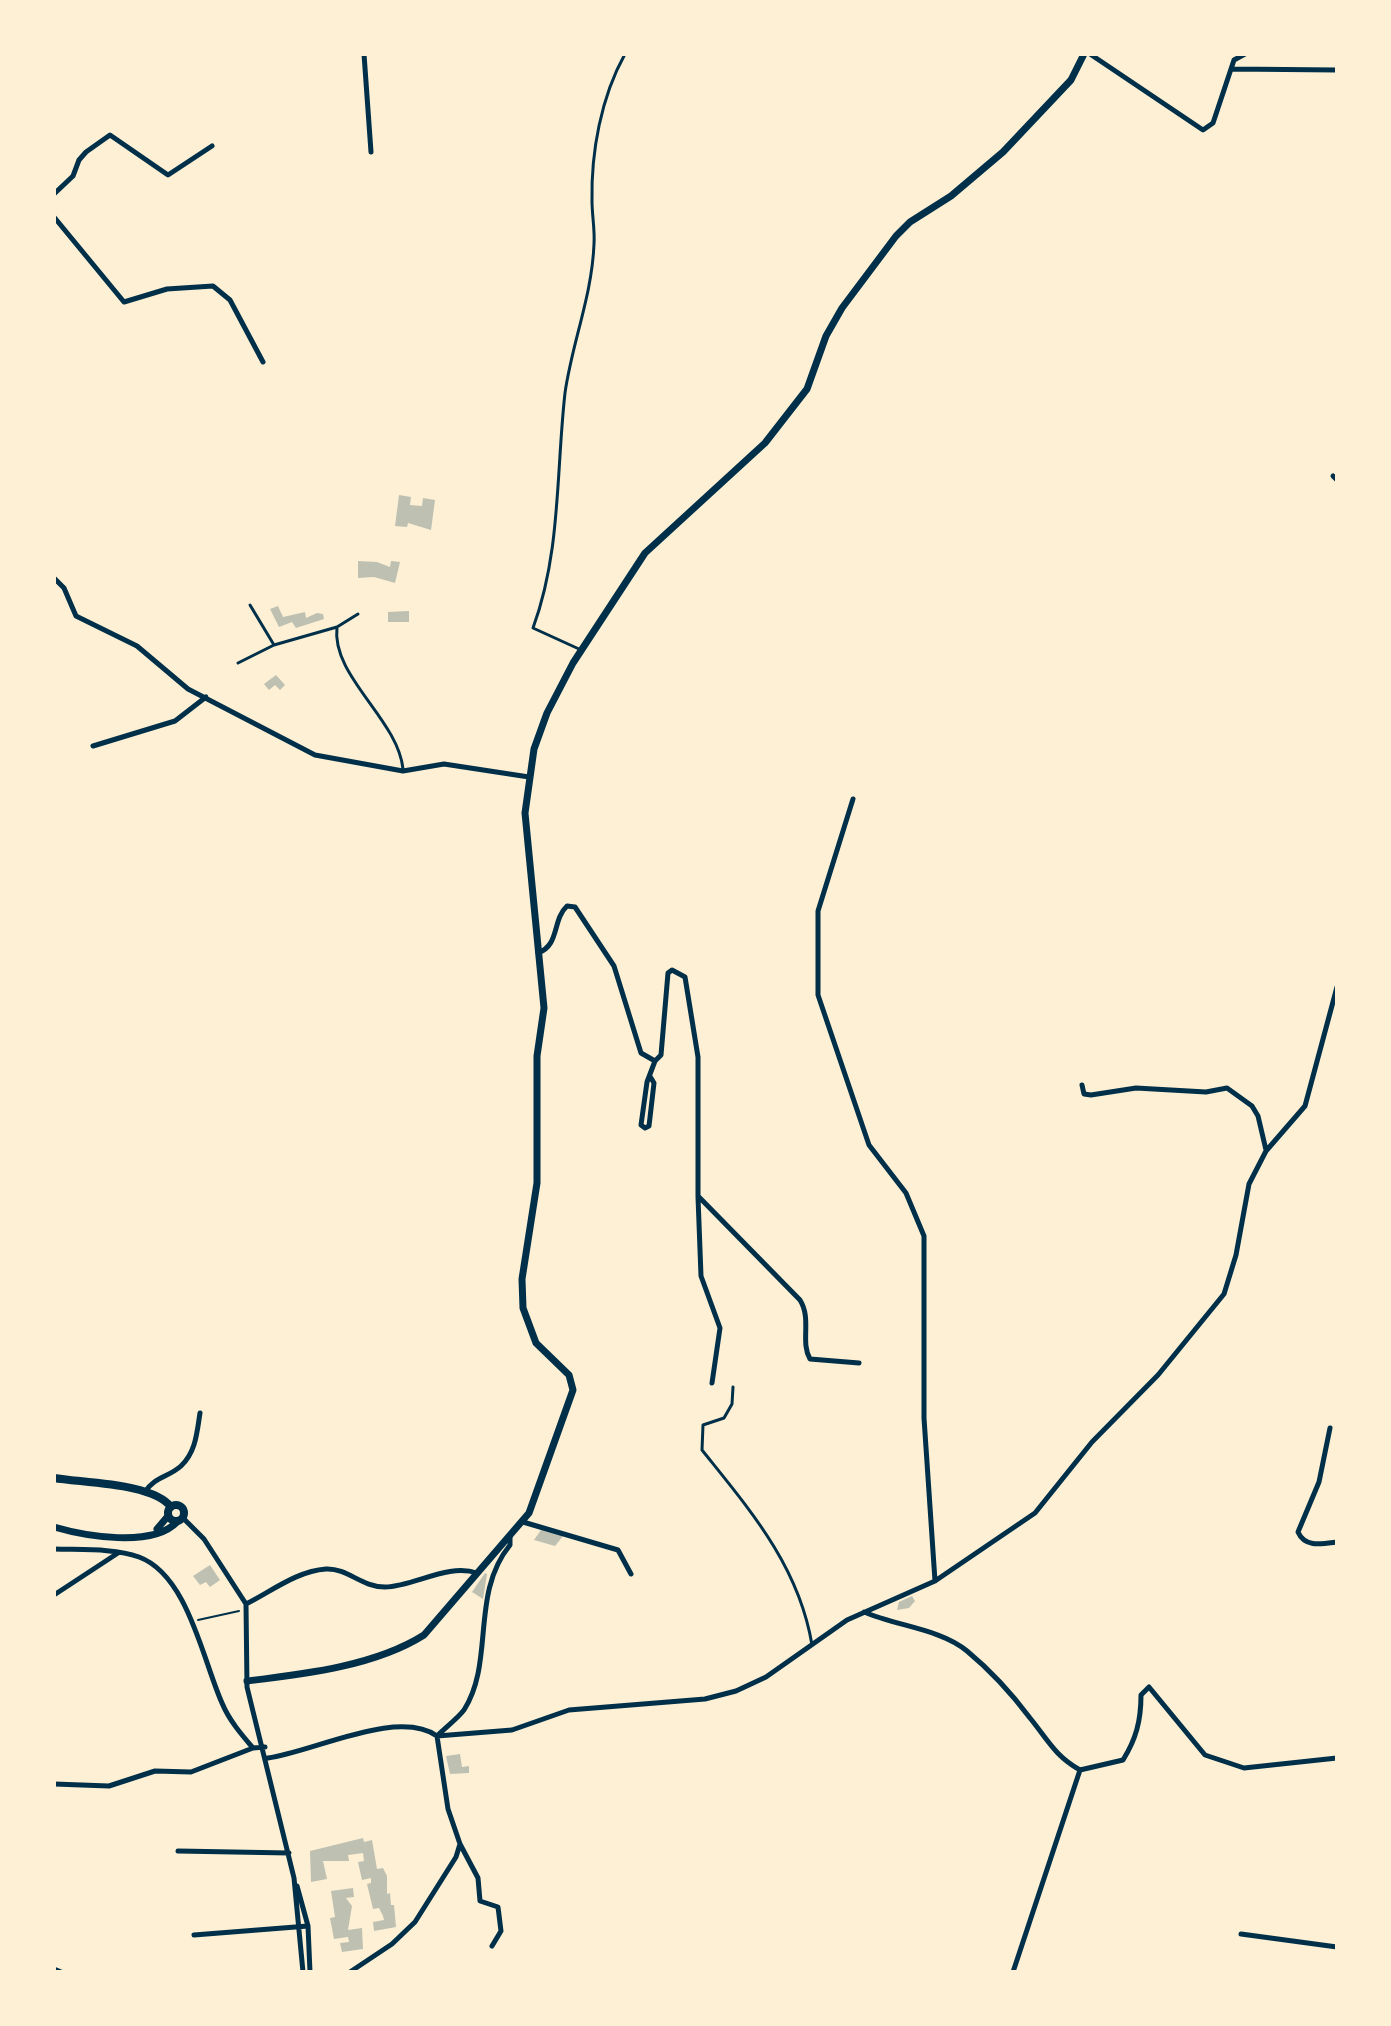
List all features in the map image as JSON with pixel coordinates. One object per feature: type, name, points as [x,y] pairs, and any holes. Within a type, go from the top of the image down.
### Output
[{"type":"main road","points":[[54,1478],[145,1492],[164,1499],[175,1516]]},
{"type":"street","points":[[364,54],[371,152]]},
{"type":"street","points":[[247,1681],[366,1660],[405,1647],[441,1619],[523,1522],[547,1468],[573,1390],[569,1375],[536,1343],[523,1308],[522,1279],[537,1183],[537,1056],[544,1008],[525,813],[529,777],[547,713],[582,651],[645,553],[765,443],[807,389],[826,336],[842,308],[896,236],[910,222],[951,196],[1003,152],[1071,80],[1087,54],[1203,130],[1213,123],[1234,60],[1245,54]]},
{"type":"street","points":[[1232,69],[1337,70]]},
{"type":"street","points":[[54,194],[73,176],[79,160],[110,135],[168,175],[212,146]]},
{"type":"street","points":[[54,217],[124,302],[167,289],[213,286],[230,300],[263,362]]},
{"type":"street","points":[[54,578],[64,588],[76,616],[137,646],[188,689],[315,755],[403,771],[444,764],[529,777]]},
{"type":"street","points":[[93,746],[175,721],[206,697]]},
{"type":"street","points":[[853,799],[818,911],[818,995],[869,1145],[906,1193],[924,1236],[924,1418],[935,1581]]},
{"type":"street","points":[[538,953],[552,944],[562,911],[567,906],[575,907],[614,966],[641,1053],[655,1061]]},
{"type":"street","points":[[651,1078],[654,1083],[649,1126],[645,1128],[641,1125],[647,1082],[655,1061],[661,1055],[665,983],[672,970],[685,977],[698,1057],[701,1276],[720,1328],[712,1383]]},
{"type":"street","points":[[268,1758],[300,1753],[368,1731],[414,1727],[428,1729],[437,1736],[512,1730],[569,1710],[705,1699],[766,1677],[864,1612],[935,1581],[1035,1513],[1092,1442],[1193,1335],[1224,1294],[1236,1255],[1249,1184],[1266,1151],[1305,1106],[1337,987]]},
{"type":"street","points":[[1082,1085],[1084,1094],[1091,1095],[1136,1088],[1206,1092],[1227,1088],[1252,1106],[1258,1116],[1266,1151]]},
{"type":"street","points":[[698,1196],[800,1300],[808,1320],[806,1353],[810,1359],[859,1363]]},
{"type":"street","points":[[145,1492],[152,1482],[181,1466],[195,1446],[200,1413]]},
{"type":"street","points":[[1330,1428],[1319,1482],[1298,1532],[1301,1539],[1311,1544],[1337,1542]]},
{"type":"street","points":[[54,1527],[110,1538],[154,1532],[175,1516],[204,1539],[246,1604],[247,1681],[268,1758],[294,1878],[303,1972]]},
{"type":"street","points":[[523,1522],[618,1550],[631,1574]]},
{"type":"street","points":[[437,1736],[464,1710],[475,1679],[490,1580],[497,1561],[510,1545],[510,1537]]},
{"type":"street","points":[[54,1549],[119,1553],[149,1562],[194,1621],[223,1706],[253,1748]]},
{"type":"street","points":[[54,1595],[119,1553]]},
{"type":"street","points":[[246,1604],[296,1576],[327,1569],[339,1570],[367,1586],[388,1587],[463,1568],[477,1573]]},
{"type":"street","points":[[864,1612],[894,1625],[932,1632],[964,1648],[1028,1715],[1059,1758],[1080,1770],[1123,1760],[1134,1744],[1141,1717],[1141,1695],[1149,1687],[1205,1755],[1244,1768],[1337,1758]]},
{"type":"street","points":[[437,1736],[448,1809],[460,1844],[478,1878],[480,1901],[498,1907],[501,1931],[492,1946]]},
{"type":"street","points":[[54,1784],[109,1786],[155,1771],[191,1772],[253,1748],[265,1747]]},
{"type":"street","points":[[1013,1972],[1080,1770]]},
{"type":"street","points":[[350,1972],[392,1944],[415,1922],[456,1857],[460,1844]]},
{"type":"street","points":[[178,1851],[289,1853]]},
{"type":"street","points":[[294,1878],[308,1926],[310,1972]]},
{"type":"street","points":[[194,1935],[308,1926]]},
{"type":"street","points":[[1241,1934],[1337,1947]]},
{"type":"street","points":[[54,1969],[61,1972]]},
{"type":"lane","points":[[582,651],[533,628],[553,559],[565,392],[589,297],[594,242],[594,160],[607,96],[625,54]]},
{"type":"lane","points":[[250,605],[274,645]]},
{"type":"lane","points":[[238,663],[274,645],[337,627],[358,614]]},
{"type":"lane","points":[[337,627],[338,650],[390,732],[399,751],[403,771]]},
{"type":"lane","points":[[733,1387],[732,1404],[724,1418],[703,1425],[702,1450],[751,1509],[793,1576],[812,1645]]},
{"type":"path","points":[[194,1621],[239,1611]]},
{"type":"building","points":[[399,495],[411,497],[410,505],[422,506],[423,498],[435,500],[431,530],[408,523],[407,527],[395,526]]},
{"type":"building","points":[[358,561],[377,562],[390,567],[391,561],[400,562],[395,583],[374,577],[358,578]]},
{"type":"building","points":[[278,606],[283,617],[305,612],[306,618],[317,613],[323,614],[324,619],[296,628],[292,622],[279,627],[270,609]]},
{"type":"building","points":[[409,611],[409,622],[388,622],[388,612]]},
{"type":"building","points":[[276,675],[285,685],[280,690],[275,685],[269,690],[264,684]]},
{"type":"building","points":[[541,1530],[563,1536],[555,1546],[534,1540]]},
{"type":"building","points":[[210,1565],[220,1580],[210,1587],[206,1582],[200,1585],[193,1576]]},
{"type":"building","points":[[487,1574],[483,1599],[472,1592]]},
{"type":"building","points":[[912,1596],[915,1601],[909,1608],[897,1610],[899,1602]]},
{"type":"building","points":[[460,1754],[462,1767],[469,1766],[469,1773],[450,1774],[446,1756]]},
{"type":"building","points":[[363,1838],[364,1842],[372,1840],[377,1869],[383,1868],[387,1876],[387,1894],[390,1893],[391,1905],[394,1905],[396,1927],[374,1931],[373,1922],[384,1920],[379,1908],[373,1909],[367,1884],[371,1883],[371,1878],[362,1880],[358,1862],[364,1861],[363,1853],[348,1855],[349,1861],[323,1861],[327,1879],[311,1882],[310,1851]]},
{"type":"building","points":[[353,1888],[354,1897],[346,1898],[352,1906],[348,1930],[362,1928],[363,1949],[342,1952],[340,1943],[349,1942],[348,1937],[334,1939],[330,1918],[335,1917],[331,1891]]}]
